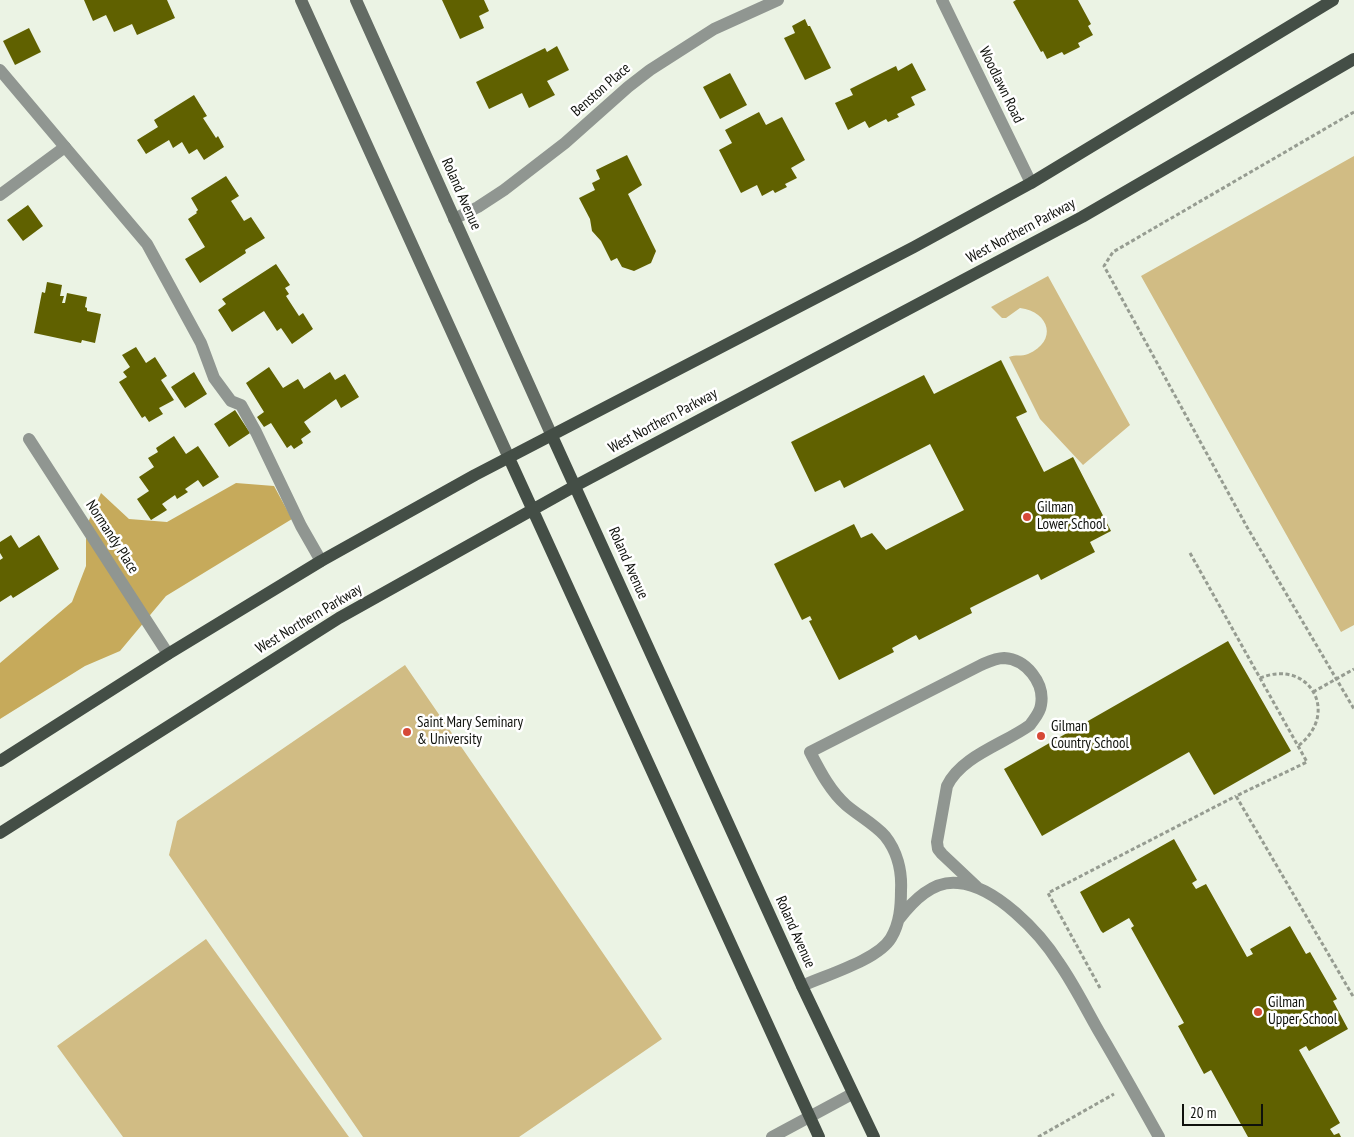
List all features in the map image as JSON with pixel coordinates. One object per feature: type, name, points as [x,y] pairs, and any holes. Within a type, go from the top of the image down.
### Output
[{"type":"main road","points":[[0,761],[168,654],[321,561],[509,458],[914,248],[1031,183],[1333,0]]},
{"type":"main road","name":"West Northern Parkway","points":[[0,833],[339,618],[532,509],[1082,217],[1354,59]]},
{"type":"main road","name":"Roland Avenue","points":[[552,436],[802,986],[874,1137]]},
{"type":"main road","points":[[509,458],[820,1137]]},
{"type":"street","points":[[301,0],[509,458]]},
{"type":"street","name":"Roland Avenue","points":[[356,0],[552,436]]},
{"type":"street","name":"Benston Place","points":[[454,219],[478,208],[504,190],[565,142],[650,70],[714,29],[778,0]]},
{"type":"street","name":"Woodlawn Road","points":[[942,0],[1031,183]]},
{"type":"street","points":[[0,70],[147,244],[201,343],[214,378],[231,401],[241,405],[321,561]]},
{"type":"street","points":[[0,195],[65,146]]},
{"type":"street","name":"Normandy Place","points":[[29,439],[168,654]]},
{"type":"street","points":[[899,919],[901,874],[892,846],[884,836],[845,804],[834,792],[810,752],[981,665],[1003,658],[1014,660],[1025,666],[1033,675],[1042,694],[1041,706],[1030,726],[963,765],[951,778],[947,786],[937,842],[938,849],[976,887],[998,900],[1027,924],[1059,962],[1159,1137]]},
{"type":"street","points":[[802,986],[873,955],[883,948],[891,939],[899,919],[910,905],[930,890],[957,882],[976,887]]},
{"type":"street","points":[[772,1137],[852,1094]]},
{"type":"path","points":[[1354,112],[1113,252],[1104,266],[1247,527],[1354,709]]},
{"type":"path","points":[[1101,989],[1048,894],[1236,796],[1307,762],[1190,553]]},
{"type":"path","points":[[1313,692],[1354,669]]},
{"type":"path","points":[[1260,678],[1279,673],[1290,674],[1307,684],[1313,692],[1317,702],[1317,722],[1309,736],[1298,746]]},
{"type":"path","points":[[1236,796],[1354,998]]},
{"type":"path","points":[[1038,1137],[1130,1085]]},
{"type":"shaded area","points":[[1354,156],[1354,625],[1341,632],[1141,276]]},
{"type":"shaded area","points":[[1048,276],[1130,425],[1083,465],[1040,419],[1009,357],[1026,355],[1044,342],[1047,335],[1044,321],[1038,315],[1020,308],[1006,318],[1002,318],[991,307]]},
{"type":"shaded area","points":[[236,483],[274,486],[292,519],[166,596],[120,651],[85,666],[0,719],[0,663],[72,602],[86,566],[86,527],[101,493],[129,519],[167,522]]},
{"type":"shaded area","points":[[405,665],[662,1039],[519,1137],[363,1137],[169,855],[177,821]]},
{"type":"shaded area","points":[[206,939],[349,1137],[123,1137],[57,1046]]},
{"type":"building","points":[[84,0],[167,0],[175,18],[137,35],[132,24],[114,32],[106,15],[93,21]]},
{"type":"building","points":[[442,0],[484,0],[489,11],[479,16],[484,28],[460,39]]},
{"type":"building","points":[[1016,0],[1078,0],[1091,24],[1088,26],[1093,35],[1078,43],[1080,47],[1064,55],[1062,52],[1047,59],[1043,51],[1041,52],[1013,2]]},
{"type":"building","points":[[805,19],[831,68],[805,80],[784,38],[795,33],[792,26]]},
{"type":"building","points":[[29,28],[41,52],[15,65],[3,41]]},
{"type":"building","points":[[557,46],[569,70],[547,81],[555,95],[529,108],[522,93],[489,109],[476,82],[545,48],[547,52]]},
{"type":"building","points":[[912,63],[926,90],[911,97],[915,105],[897,114],[899,117],[888,122],[886,119],[869,128],[865,121],[848,130],[835,103],[853,95],[850,89],[896,66],[898,71]]},
{"type":"building","points":[[730,73],[747,105],[720,119],[703,87]]},
{"type":"building","points":[[194,95],[207,116],[203,118],[216,138],[218,136],[224,147],[204,160],[197,149],[189,154],[182,142],[173,148],[169,140],[146,154],[137,140],[158,127],[154,120]]},
{"type":"building","points":[[759,112],[766,125],[782,117],[805,160],[791,168],[797,178],[785,184],[787,187],[775,193],[773,190],[762,196],[757,185],[741,193],[719,150],[732,143],[725,130]]},
{"type":"building","points":[[627,155],[642,185],[628,194],[656,251],[651,263],[634,271],[622,267],[617,258],[611,261],[601,241],[592,231],[590,219],[579,198],[595,190],[592,183],[600,179],[596,170]]},
{"type":"building","points":[[226,176],[239,196],[231,201],[244,221],[251,217],[265,238],[245,250],[246,253],[200,283],[185,259],[205,247],[188,219],[197,213],[198,210],[191,198]]},
{"type":"building","points":[[28,205],[43,226],[23,241],[7,220]]},
{"type":"building","points":[[276,264],[290,285],[285,288],[289,294],[286,296],[299,316],[303,313],[313,329],[292,344],[281,328],[277,331],[264,311],[232,332],[218,310],[226,304],[222,299]]},
{"type":"building","points":[[47,282],[62,285],[60,296],[64,296],[62,303],[65,303],[67,293],[87,297],[85,307],[87,311],[101,314],[95,343],[82,340],[81,343],[34,333],[42,292],[45,293]]},
{"type":"building","points":[[136,347],[146,363],[155,357],[167,376],[161,380],[174,400],[159,408],[163,414],[149,422],[145,416],[142,418],[119,382],[127,377],[123,372],[130,367],[122,355]]},
{"type":"building","name":"Gilman Lower School","points":[[1001,360],[1027,412],[1016,417],[1044,472],[1073,457],[1111,531],[1090,542],[1095,552],[1041,580],[1038,574],[970,608],[972,613],[919,640],[916,635],[892,648],[894,652],[839,680],[809,621],[812,620],[810,616],[802,620],[774,564],[854,524],[861,538],[872,533],[886,550],[964,510],[930,444],[844,488],[840,480],[815,492],[791,442],[924,375],[934,394]]},
{"type":"building","points":[[269,367],[283,388],[298,379],[304,389],[330,372],[335,380],[345,374],[359,397],[341,408],[336,399],[304,422],[311,432],[301,439],[303,443],[294,449],[291,445],[287,448],[271,423],[264,427],[257,417],[264,412],[246,383]]},
{"type":"building","points":[[194,372],[207,394],[185,408],[171,387]]},
{"type":"building","points":[[235,410],[250,433],[229,447],[214,424]]},
{"type":"building","points":[[174,436],[186,454],[198,446],[219,477],[203,487],[198,480],[185,489],[188,492],[177,499],[175,495],[162,504],[167,510],[151,520],[137,499],[149,491],[139,477],[154,467],[148,458],[158,452],[156,448]]},
{"type":"building","points":[[11,535],[19,548],[39,535],[59,569],[13,598],[11,595],[0,602],[0,560],[3,558],[0,553],[0,542]]},
{"type":"building","name":"Gilman Country School","points":[[1228,641],[1291,751],[1214,795],[1189,752],[1042,836],[1004,769]]},
{"type":"building","name":"Gilman Upper School","points":[[1174,839],[1197,880],[1192,883],[1196,889],[1206,884],[1247,957],[1253,954],[1250,949],[1290,926],[1306,954],[1310,952],[1337,999],[1333,1001],[1348,1029],[1309,1051],[1306,1046],[1299,1050],[1340,1123],[1330,1129],[1334,1135],[1339,1133],[1341,1137],[1248,1137],[1211,1070],[1204,1074],[1178,1026],[1184,1023],[1131,928],[1134,926],[1129,918],[1103,933],[1101,931],[1080,892]]},
{"type":"place","name":"Gilman Lower School","points":[[1027,517]]},
{"type":"place","name":"Saint Mary Seminary & University","points":[[407,732]]},
{"type":"place","name":"Gilman Country School","points":[[1041,736]]},
{"type":"place","name":"Gilman Upper School","points":[[1258,1012]]}]
